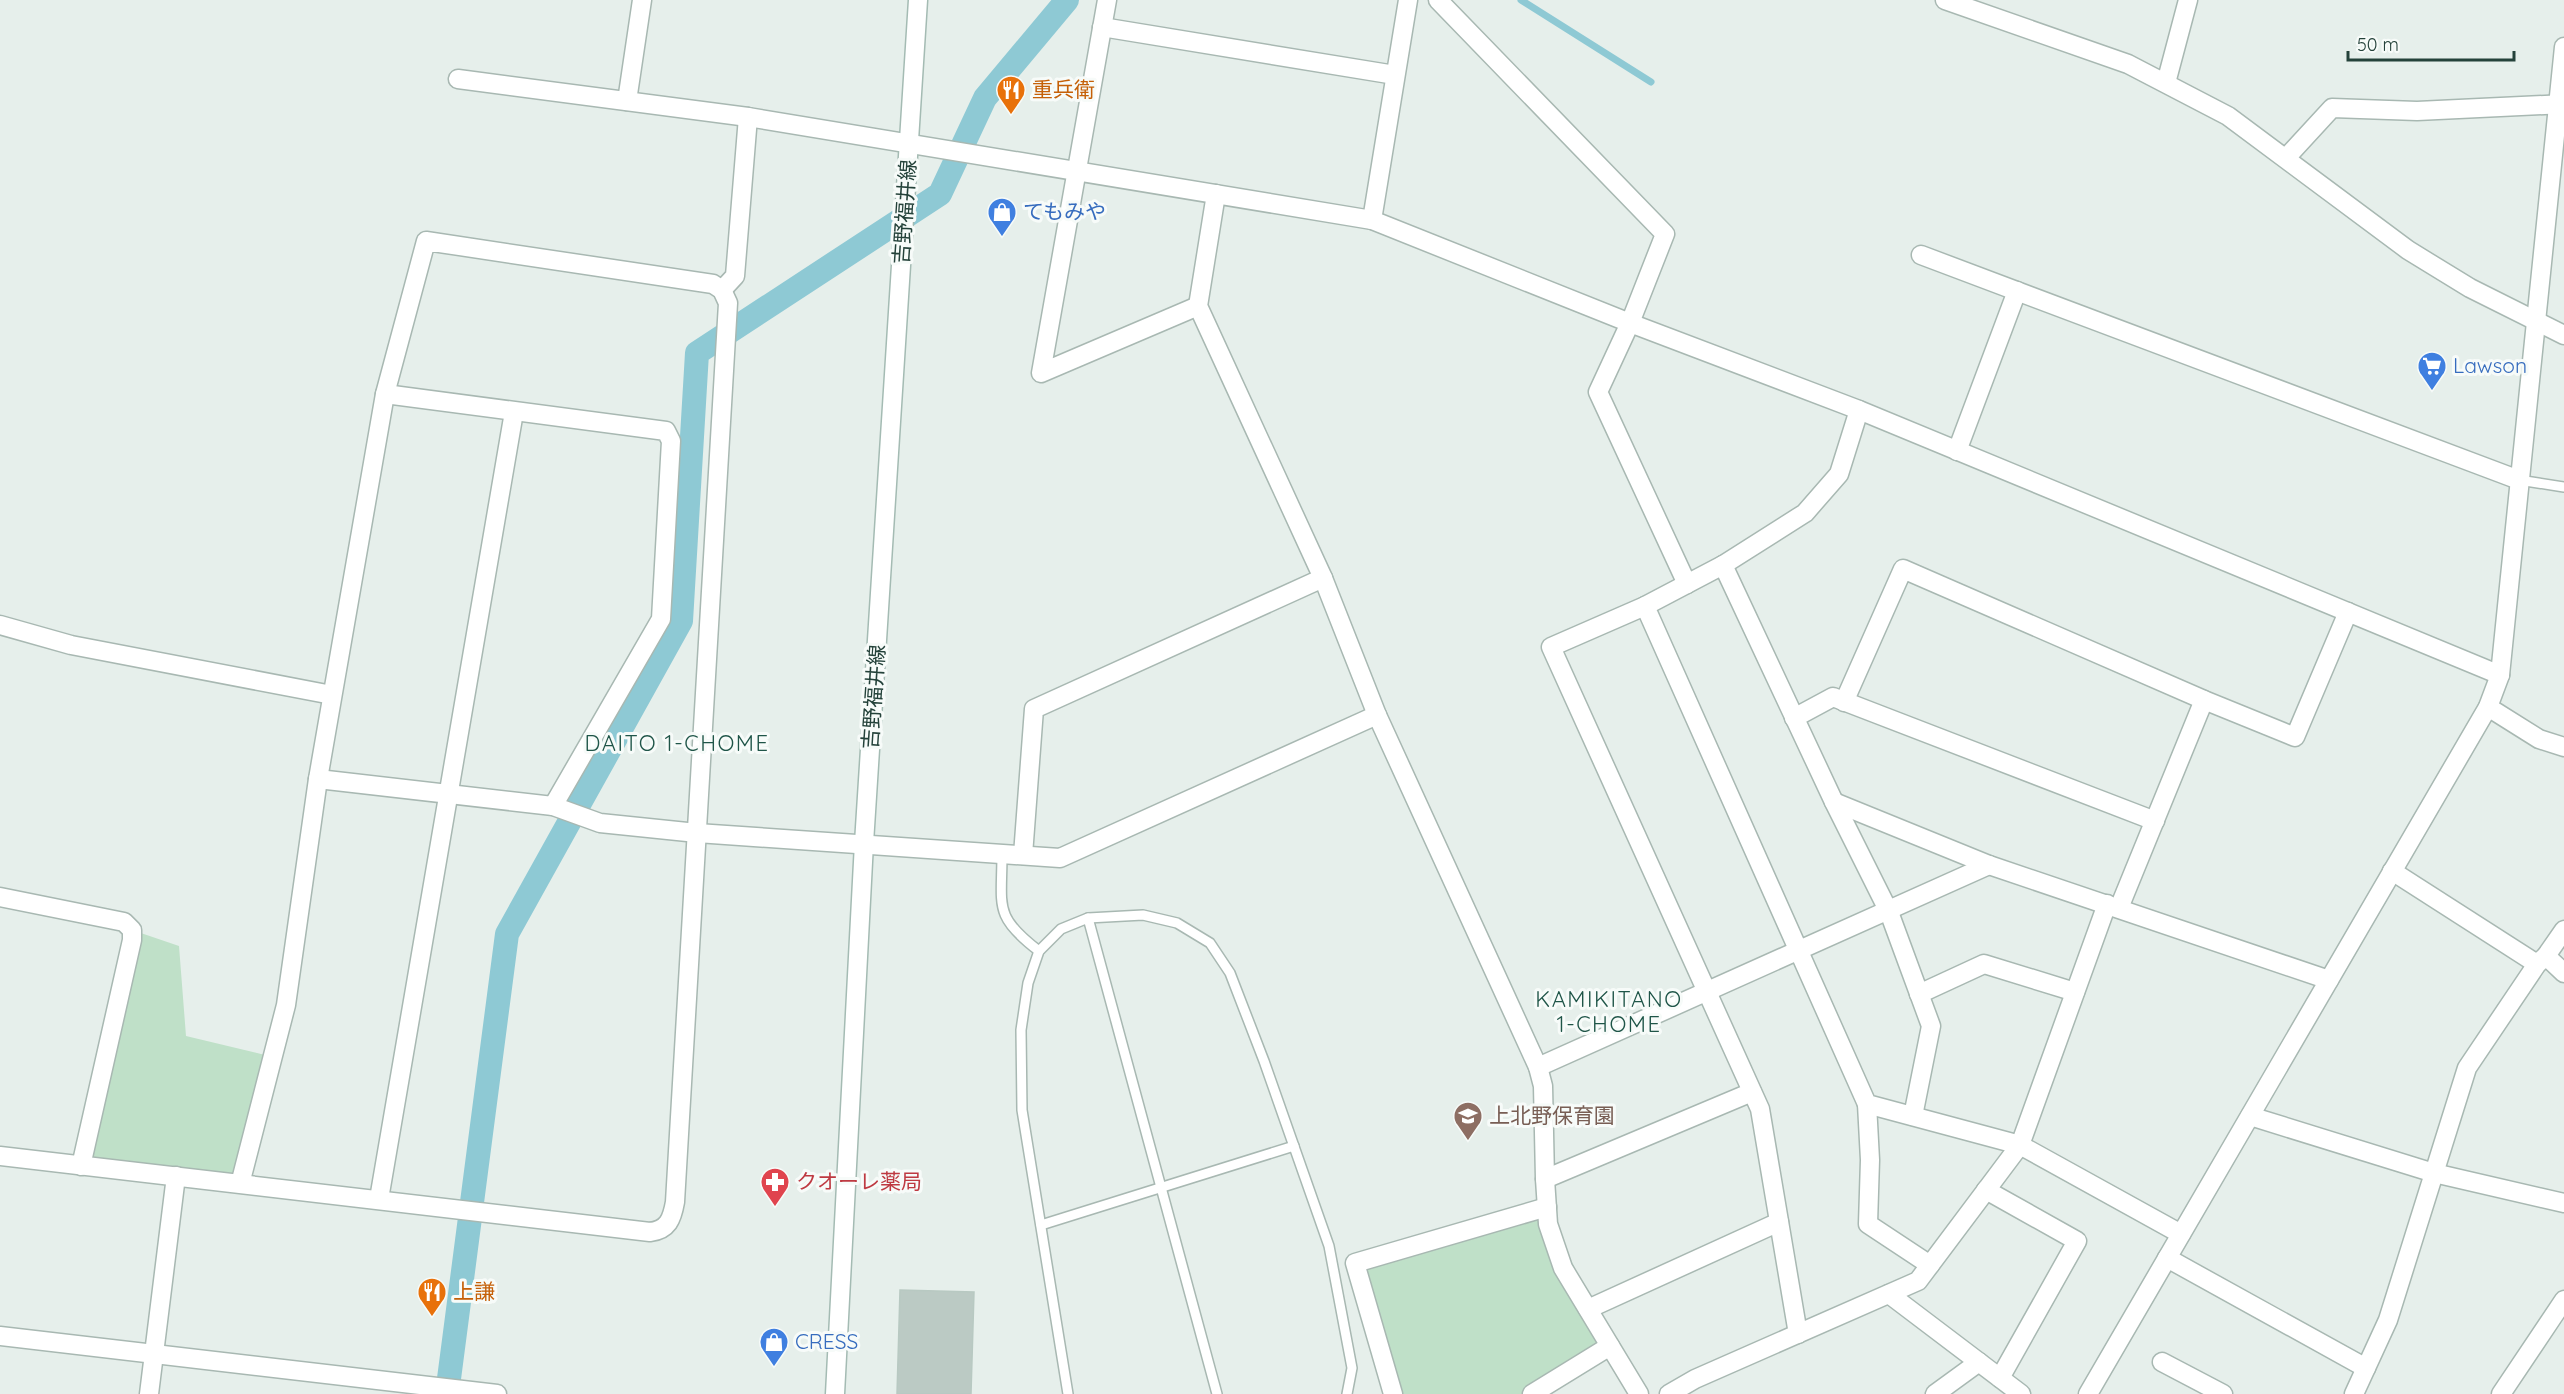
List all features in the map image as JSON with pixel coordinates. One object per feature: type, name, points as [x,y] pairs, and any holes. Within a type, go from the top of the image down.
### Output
[{"type":"street","points":[[627,101],[642,0]]},
{"type":"street","points":[[1107,0],[1041,373],[1198,306]]},
{"type":"street","points":[[1372,220],[1408,0]]},
{"type":"street","points":[[1438,0],[1665,234],[1630,323],[1598,392],[1687,584]]},
{"type":"street","points":[[1945,0],[2128,64],[2166,82],[2228,116],[2408,250],[2470,288],[2564,335]]},
{"type":"street","points":[[2166,82],[2188,0]]},
{"type":"street","name":"吉野福井線","points":[[835,1394],[864,843],[909,144],[914,1]]},
{"type":"street","points":[[1102,27],[1395,75]]},
{"type":"street","points":[[2088,1394],[2488,707],[2500,675],[2534,321],[2561,104],[2564,47]]},
{"type":"street","points":[[458,79],[748,117],[1372,220],[1630,323],[1859,410],[2500,675]]},
{"type":"street","points":[[2286,158],[2332,108],[2417,111],[2561,104]]},
{"type":"street","points":[[722,290],[735,276],[748,117]]},
{"type":"street","points":[[1216,194],[1198,306],[1323,578],[1377,715],[1538,1066],[1544,1086],[1548,1224],[1563,1268],[1639,1394]]},
{"type":"street","points":[[0,1156],[650,1232],[662,1231],[669,1223],[675,1202],[728,303],[722,290],[712,284],[426,241],[386,394],[318,779],[286,1005],[240,1184]]},
{"type":"street","points":[[1921,255],[2519,480]]},
{"type":"street","points":[[1957,451],[2018,291]]},
{"type":"street","points":[[386,394],[666,432],[671,441],[661,619],[553,806]]},
{"type":"street","points":[[1798,1334],[1760,1109],[1551,647],[1645,606],[1687,584],[1805,513],[1839,474],[1859,410]]},
{"type":"street","points":[[379,1199],[514,412]]},
{"type":"street","points":[[1723,564],[1834,802],[1889,912],[1931,1026],[1912,1116]]},
{"type":"street","points":[[1844,702],[1903,569],[2204,700],[2295,737],[2348,612]]},
{"type":"street","points":[[1023,855],[1034,709],[1323,578]]},
{"type":"street","points":[[1645,606],[1867,1104],[1870,1160],[1868,1224],[1930,1266]]},
{"type":"street","points":[[0,625],[71,645],[332,694]]},
{"type":"street","points":[[1794,718],[1833,697],[2155,821]]},
{"type":"street","points":[[1669,1394],[1695,1379],[1918,1281],[1930,1266],[2020,1145],[2075,992],[2113,906],[2155,821],[2204,700]]},
{"type":"street","points":[[2488,707],[2539,739],[2564,747]]},
{"type":"street","points":[[318,779],[553,806],[600,824],[697,833],[1060,858],[1377,715]]},
{"type":"street","points":[[1834,802],[1989,865],[2330,980]]},
{"type":"street","points":[[1538,1066],[1889,912],[1989,865]]},
{"type":"street","points":[[2392,872],[2564,973]]},
{"type":"street","points":[[0,897],[123,922],[132,930],[132,940],[81,1166]]},
{"type":"street","points":[[2354,1394],[2388,1320],[2468,1068],[2564,930]]},
{"type":"street","points":[[1919,994],[1984,964],[2075,992]]},
{"type":"street","points":[[1545,1179],[1752,1092]]},
{"type":"street","points":[[1867,1104],[2020,1145],[2181,1233]]},
{"type":"street","points":[[2250,1116],[2434,1173],[2564,1203]]},
{"type":"street","points":[[149,1394],[176,1176]]},
{"type":"street","points":[[1986,1190],[2077,1241],[2000,1378]]},
{"type":"street","points":[[1393,1394],[1355,1263],[1547,1207]]},
{"type":"street","points":[[1588,1309],[1779,1222]]},
{"type":"street","points":[[2167,1258],[2366,1368]]},
{"type":"street","points":[[1889,1294],[2021,1394]]},
{"type":"street","points":[[2501,1394],[2564,1300]]},
{"type":"street","points":[[0,1336],[496,1394]]},
{"type":"street","points":[[1532,1394],[1610,1346]]},
{"type":"street","points":[[1935,1394],[1979,1362]]},
{"type":"street","points":[[2162,1362],[2223,1394]]},
{"type":"lane","points":[[2519,480],[2564,488]]},
{"type":"lane","points":[[1002,853],[1002,912],[1015,933],[1039,951]]},
{"type":"lane","points":[[1068,1394],[1022,1110],[1021,1030],[1028,983],[1039,951],[1061,929],[1089,918],[1143,915],[1177,923],[1210,943],[1230,973],[1264,1061],[1329,1246],[1352,1368],[1347,1394]]},
{"type":"lane","points":[[1089,918],[1217,1394]]},
{"type":"lane","points":[[1041,1225],[1294,1146]]},
{"type":"green space","points":[[132,930],[179,946],[186,1036],[265,1055],[240,1184],[81,1166]]},
{"type":"green space","points":[[1547,1207],[1610,1346],[1532,1394],[1395,1394],[1364,1261]]},
{"type":"building","points":[[900,1290],[974,1292],[971,1394],[897,1394]]},
{"type":"waterway","points":[[447,1394],[507,934],[681,621],[697,353],[940,194],[985,98],[1067,0]]},
{"type":"waterway","points":[[1521,0],[1651,82]]},
{"type":"place","name":"重兵衛","points":[[1011,116]]},
{"type":"place","name":"てもみや","points":[[1002,238]]},
{"type":"place","name":"Lawson","points":[[2432,392]]},
{"type":"place","name":"上北野保育園","points":[[1468,1142]]},
{"type":"place","name":"クオーレ薬局","points":[[775,1208]]},
{"type":"place","name":"上謙","points":[[432,1318]]},
{"type":"place","name":"CRESS","points":[[774,1368]]},
{"type":"district","name":"DAITO 1-CHOME","points":[[677,743]]},
{"type":"district","name":"KAMIKITANO 1-CHOME","points":[[1609,1012]]}]
